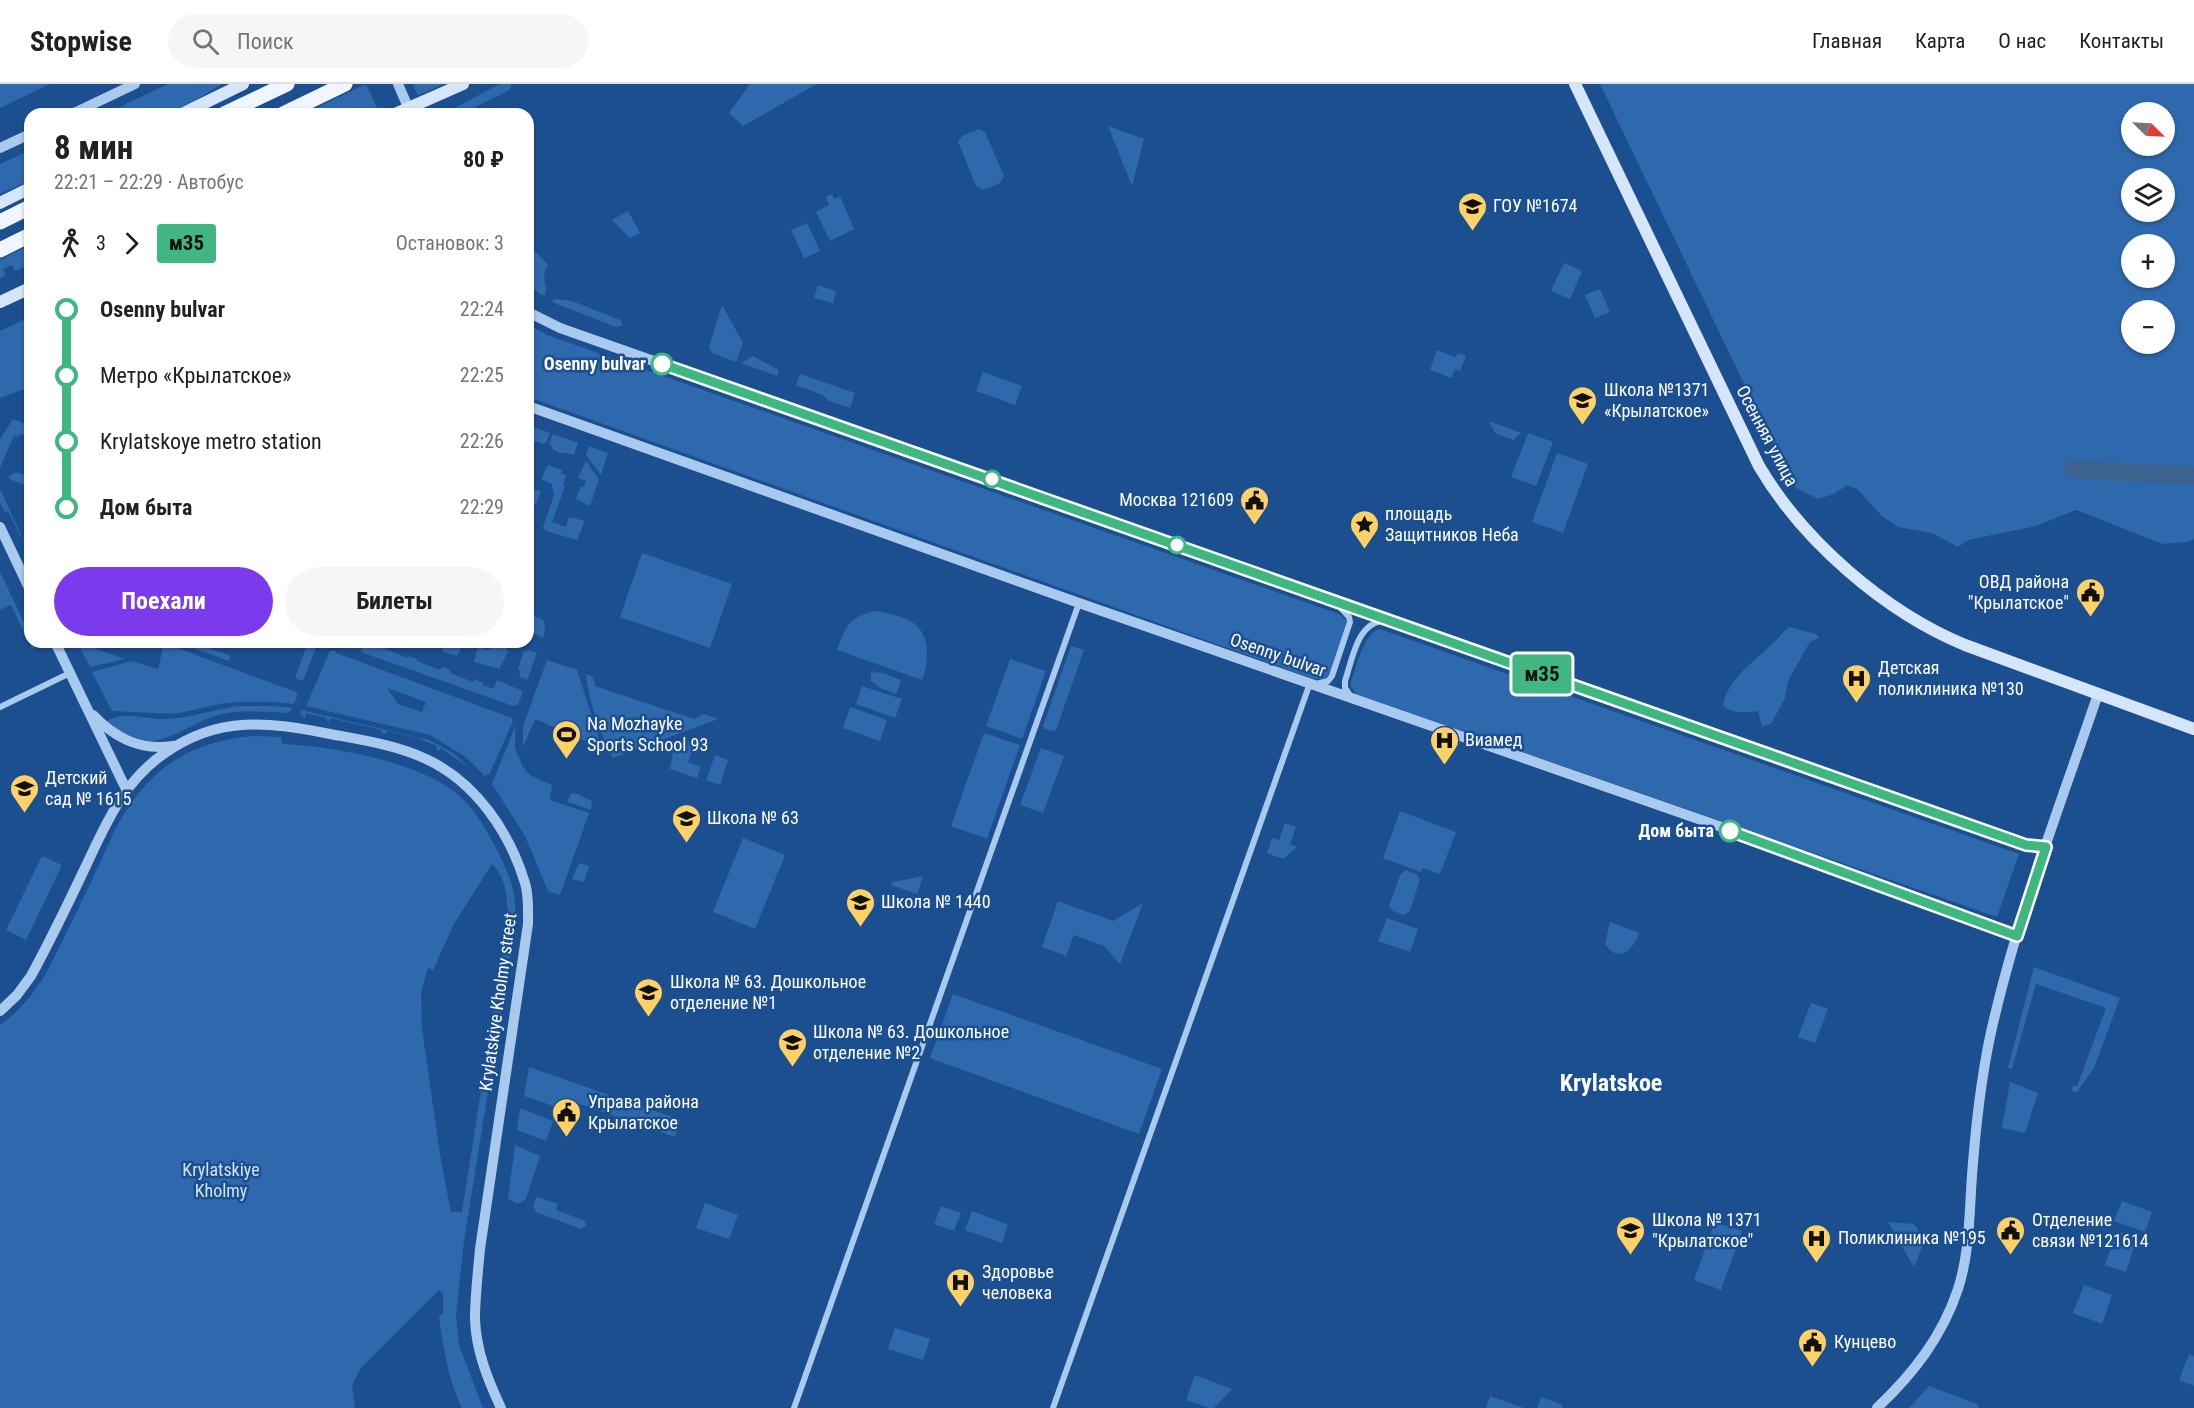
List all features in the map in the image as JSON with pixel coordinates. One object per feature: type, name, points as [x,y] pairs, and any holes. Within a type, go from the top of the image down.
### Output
[{"type":"main road","points":[[194,108],[243,84]]},
{"type":"main road","points":[[237,108],[287,84]]},
{"type":"main road","points":[[295,108],[345,84]]},
{"type":"main road","points":[[416,108],[463,84]]},
{"type":"main road","name":"Осенняя улица","points":[[1575,84],[1759,466],[1795,518],[1852,573],[1889,603],[1928,628],[1965,645],[2194,729]]},
{"type":"main road","points":[[0,203],[24,191]]},
{"type":"main road","points":[[0,222],[24,210]]},
{"type":"main road","points":[[0,250],[24,239]]},
{"type":"main road","points":[[0,302],[24,291]]},
{"type":"street","points":[[85,108],[135,84]]},
{"type":"street","points":[[398,84],[409,108]]},
{"type":"street","points":[[0,148],[24,137]]},
{"type":"street","points":[[534,315],[560,328],[2026,845],[2046,847]]},
{"type":"street","name":"Osenny bulvar","points":[[534,408],[1079,603],[1730,831],[2017,936]]},
{"type":"street","points":[[0,527],[24,577]]},
{"type":"street","points":[[1053,1408],[1311,684],[1328,681],[1332,676],[1350,629],[1349,617],[1331,599]]},
{"type":"street","points":[[794,1408],[1079,603]]},
{"type":"street","points":[[1358,700],[1348,694],[1344,685],[1361,636],[1369,626],[1376,622],[1397,622]]},
{"type":"street","points":[[58,648],[126,789]]},
{"type":"street","points":[[0,707],[70,673]]},
{"type":"street","points":[[1877,1408],[1913,1371],[1932,1345],[1942,1328],[1959,1287],[1966,1249],[1984,1065],[2001,990],[2098,694]]},
{"type":"street","points":[[87,708],[108,729],[126,741],[151,747],[175,746]]},
{"type":"street","points":[[0,1011],[17,995],[31,976],[49,944],[113,808],[126,789],[153,762],[175,746],[198,734],[219,727],[259,723],[291,726],[402,750],[433,762],[463,783],[486,808],[510,845],[525,884],[528,924],[480,1249],[475,1319],[480,1353],[501,1408]]},
{"type":"green space","points":[[0,84],[50,84],[0,108]]},
{"type":"green space","points":[[168,84],[222,84],[179,108],[118,108]]},
{"type":"green space","points":[[366,84],[377,108],[316,108]]},
{"type":"green space","points":[[413,84],[443,84],[420,95],[417,94]]},
{"type":"green space","points":[[500,84],[511,84],[510,90],[473,108],[454,108]]},
{"type":"green space","points":[[750,84],[817,84],[743,126],[729,113]]},
{"type":"green space","points":[[1600,84],[2194,84],[2194,539],[2163,544],[2076,510],[2036,526],[1968,540],[1958,547],[1932,533],[1898,527],[1882,516],[1857,489],[1847,485],[1834,494],[1818,499],[1796,488]]},
{"type":"green space","points":[[1108,126],[1144,139],[1132,186]]},
{"type":"green space","points":[[979,129],[985,132],[1004,176],[1000,183],[983,190],[976,186],[958,142],[962,136]]},
{"type":"green space","points":[[24,153],[24,183],[0,194],[0,164]]},
{"type":"green space","points":[[832,194],[834,199],[840,196],[854,229],[830,241],[816,212],[829,205],[826,197]]},
{"type":"green space","points":[[628,211],[640,233],[630,238],[612,220]]},
{"type":"green space","points":[[807,223],[820,251],[804,258],[791,230]]},
{"type":"green space","points":[[24,248],[24,267],[15,271],[12,265],[3,269],[6,275],[0,279],[0,260]]},
{"type":"green space","points":[[534,250],[548,265],[544,274],[545,295],[541,295],[534,289]]},
{"type":"green space","points":[[1564,263],[1582,271],[1570,299],[1551,291]]},
{"type":"green space","points":[[818,285],[836,291],[833,303],[814,298]]},
{"type":"green space","points":[[1600,289],[1610,312],[1595,318],[1585,295]]},
{"type":"green space","points":[[555,299],[572,301],[620,320],[623,325],[616,327],[554,303],[552,301]]},
{"type":"green space","points":[[722,305],[743,343],[736,362],[712,353],[709,347]]},
{"type":"green space","points":[[24,320],[24,389],[0,398],[0,331]]},
{"type":"green space","points":[[534,328],[550,336],[1339,614],[1346,620],[1346,625],[1330,674],[1323,679],[1314,679],[534,399]]},
{"type":"green space","points":[[1437,350],[1456,357],[1458,353],[1466,356],[1460,371],[1455,369],[1452,378],[1430,370]]},
{"type":"green space","points":[[753,356],[779,370],[777,376],[741,363]]},
{"type":"green space","points":[[983,372],[1022,386],[1015,405],[976,391]]},
{"type":"green space","points":[[800,374],[855,393],[850,408],[796,385]]},
{"type":"green space","points":[[13,419],[24,424],[24,436],[14,435],[0,468],[0,439]]},
{"type":"green space","points":[[1489,421],[1521,433],[1513,440],[1495,433]]},
{"type":"green space","points":[[534,427],[550,433],[546,443],[534,441]]},
{"type":"green space","points":[[1528,433],[1553,442],[1536,486],[1511,477]]},
{"type":"green space","points":[[553,434],[578,443],[574,455],[553,450],[549,444]]},
{"type":"green space","points":[[589,446],[608,453],[601,475],[586,455]]},
{"type":"green space","points":[[1557,453],[1588,464],[1563,533],[1532,522]]},
{"type":"green space","points":[[586,461],[599,479],[590,506],[576,499],[581,486],[584,487],[586,481],[578,478]]},
{"type":"green space","points":[[548,465],[563,470],[561,473],[566,475],[563,485],[565,486],[552,522],[566,527],[569,517],[585,521],[577,540],[546,531],[543,527],[554,495],[552,484],[541,479]]},
{"type":"green space","points":[[16,472],[24,475],[24,485],[9,479],[8,477]]},
{"type":"green space","points":[[534,489],[541,491],[536,504],[534,503]]},
{"type":"green space","points":[[1,491],[24,543],[8,511],[5,512],[0,502]]},
{"type":"green space","points":[[642,553],[732,584],[710,648],[620,617]]},
{"type":"green space","points":[[0,572],[24,622],[24,632],[11,605],[0,610]]},
{"type":"green space","points":[[875,611],[904,618],[918,627],[923,634],[927,657],[922,680],[837,650],[846,629],[854,619]]},
{"type":"green space","points":[[534,616],[543,620],[545,627],[543,638],[534,633]]},
{"type":"green space","points":[[1789,627],[1816,634],[1819,638],[1810,642],[1788,681],[1785,698],[1771,724],[1762,726],[1758,711],[1740,712],[1723,706],[1729,688],[1735,680]]},
{"type":"green space","points":[[1380,629],[2019,854],[1997,917],[1356,694],[1351,681],[1359,659],[1365,643],[1374,631]]},
{"type":"green space","points":[[1071,646],[1084,650],[1056,730],[1051,731],[1043,726]]},
{"type":"green space","points":[[80,648],[93,648],[125,659],[90,667]]},
{"type":"green space","points":[[163,648],[177,648],[298,694],[294,704],[238,702],[174,714],[112,711],[92,672],[131,661],[158,669]]},
{"type":"green space","points":[[193,648],[209,648],[231,656],[229,661]]},
{"type":"green space","points":[[306,648],[316,648],[303,681],[295,678]]},
{"type":"green space","points":[[363,648],[386,648],[440,670],[442,667],[450,670],[450,673],[473,682],[474,679],[493,689],[497,680],[523,691],[518,705],[513,706],[361,652]]},
{"type":"green space","points":[[442,648],[461,648],[457,656],[442,651]]},
{"type":"green space","points":[[478,648],[506,648],[509,650],[499,669],[474,662]]},
{"type":"green space","points":[[330,651],[336,651],[336,653],[512,718],[513,721],[490,773],[485,776],[466,757],[430,735],[306,706]],"holes":[[[387,688],[426,702],[422,712],[398,704]]]},
{"type":"green space","points":[[524,651],[537,653],[527,680],[519,676],[521,670],[518,669]]},
{"type":"green space","points":[[1010,659],[1046,671],[1022,739],[986,726]]},
{"type":"green space","points":[[547,660],[577,670],[602,748],[535,719],[523,747],[523,726]]},
{"type":"green space","points":[[871,672],[883,673],[901,680],[896,694],[882,689],[871,681]]},
{"type":"green space","points":[[586,674],[593,677],[595,686],[694,719],[704,714],[718,719],[613,758],[596,717]]},
{"type":"green space","points":[[862,686],[902,699],[895,718],[856,704]]},
{"type":"green space","points":[[238,706],[293,708],[288,713],[222,714],[156,741],[145,742],[126,737],[107,721],[120,716],[173,719]]},
{"type":"green space","points":[[850,707],[887,720],[880,741],[843,728]]},
{"type":"green space","points":[[301,710],[429,740],[453,753],[471,769],[441,748],[439,751],[436,749],[437,746],[418,738],[387,731],[386,734],[381,733],[382,730],[330,718],[329,722],[327,718],[306,713],[305,718],[300,714]]},
{"type":"green space","points":[[515,727],[515,748],[523,767],[530,775],[552,785],[550,800],[589,813],[560,895],[548,891],[525,836],[492,784]]},
{"type":"green space","points":[[984,733],[1020,745],[987,839],[951,826]]},
{"type":"green space","name":"Krylatskiye Kholmy","points":[[253,736],[281,737],[282,744],[326,748],[377,758],[426,775],[446,786],[463,799],[472,810],[493,842],[510,879],[515,907],[514,931],[464,1241],[456,1315],[459,1345],[483,1408],[462,1408],[457,1397],[442,1340],[439,1316],[443,1314],[443,1293],[439,1290],[361,1368],[352,1385],[355,1408],[0,1408],[0,1025],[26,1001],[47,972],[115,830],[140,792],[153,778],[181,756],[233,739]],"holes":[[[492,864],[505,890],[508,919],[462,1212],[451,1212],[440,1155],[422,1029],[421,992],[428,968],[433,970],[454,924]]]},
{"type":"green space","points":[[675,741],[696,741],[688,762],[701,767],[697,778],[670,769]]},
{"type":"green space","points":[[1041,748],[1064,756],[1043,813],[1020,805]]},
{"type":"green space","points":[[715,755],[728,760],[720,785],[706,780]]},
{"type":"green space","points":[[575,793],[592,801],[591,810],[567,802],[571,794]]},
{"type":"green space","points":[[1400,811],[1456,832],[1440,874],[1423,868],[1421,872],[1383,858]]},
{"type":"green space","points":[[1285,823],[1296,827],[1290,844],[1297,847],[1283,859],[1267,853],[1272,838],[1279,840]]},
{"type":"green space","points":[[743,838],[785,855],[755,929],[713,912]]},
{"type":"green space","points":[[42,856],[62,865],[26,940],[6,930]]},
{"type":"green space","points":[[579,863],[589,866],[584,882],[572,879]]},
{"type":"green space","points":[[1405,870],[1416,874],[1420,879],[1410,911],[1404,915],[1393,911],[1389,906],[1400,875]]},
{"type":"green space","points":[[923,876],[917,894],[891,885],[893,882]]},
{"type":"green space","points":[[1058,901],[1113,921],[1143,903],[1120,964],[1104,946],[1074,935],[1066,956],[1042,947]]},
{"type":"green space","points":[[1387,918],[1418,929],[1410,952],[1378,941]]},
{"type":"green space","points":[[1610,922],[1639,933],[1633,945],[1625,952],[1615,953],[1605,944]]},
{"type":"green space","points":[[2034,967],[2120,998],[2094,1068],[2077,1092],[2071,1091],[2073,1086],[2077,1086],[2106,1008],[2036,984],[2012,1069],[2008,1068]]},
{"type":"green space","points":[[953,994],[1162,1069],[1139,1134],[930,1058]]},
{"type":"green space","points":[[1811,1003],[1828,1009],[1815,1043],[1798,1037]]},
{"type":"green space","points":[[529,1067],[681,1120],[675,1137],[568,1100],[565,1110],[524,1096]]},
{"type":"green space","points":[[2010,1082],[2038,1093],[2025,1133],[2002,1128]]},
{"type":"green space","points":[[520,1108],[553,1121],[546,1141],[517,1130]]},
{"type":"green space","points":[[515,1145],[540,1156],[526,1199],[518,1204],[508,1199]]},
{"type":"green space","points":[[538,1197],[558,1204],[556,1210],[585,1221],[586,1226],[581,1229],[536,1212],[533,1206]]},
{"type":"green space","points":[[2122,1201],[2152,1212],[2145,1232],[2114,1221]]},
{"type":"green space","points":[[705,1203],[738,1215],[729,1239],[696,1228]]},
{"type":"green space","points":[[941,1206],[961,1213],[954,1231],[934,1224]]},
{"type":"green space","points":[[972,1211],[1008,1225],[1002,1243],[965,1230]]},
{"type":"green space","points":[[1715,1222],[1742,1231],[1721,1290],[1694,1280]]},
{"type":"green space","points":[[1888,1222],[1914,1224],[1925,1240],[1914,1267]]},
{"type":"green space","points":[[2117,1231],[2137,1238],[2126,1272],[2105,1265]]},
{"type":"green space","points":[[2084,1285],[2112,1295],[2102,1324],[2073,1313]]},
{"type":"green space","points":[[895,1328],[930,1339],[923,1360],[888,1349]]},
{"type":"green space","points":[[2189,1354],[2194,1356],[2194,1386],[2179,1380]]},
{"type":"green space","points":[[1195,1375],[1232,1389],[1214,1408],[1186,1400]]},
{"type":"green space","points":[[1929,1386],[1979,1405],[1978,1408],[1909,1408]]},
{"type":"green space","points":[[1490,1396],[1524,1408],[1486,1408]]},
{"type":"green space","points":[[1541,1397],[1563,1405],[1562,1408],[1537,1408]]},
{"type":"waterway","points":[[2073,469],[2194,476]]},
{"type":"bus line","name":"м35","points":[[662,364],[2026,845],[2046,847],[2017,936],[1730,831]]},
{"type":"place","name":"ГОУ №1674","points":[[1472,232]]},
{"type":"place","name":"Osenny bulvar","points":[[662,364]]},
{"type":"place","name":"Школа №1371 «Крылатское»","points":[[1583,426]]},
{"type":"place","name":"Москва 121609","points":[[1255,526]]},
{"type":"place","name":"площадь Защитников Неба","points":[[1364,550]]},
{"type":"place","name":"ОВД района \"Крылатское\"","points":[[2090,618]]},
{"type":"place","name":"Детская поликлиника №130","points":[[1857,704]]},
{"type":"place","name":"Na Mozhayke Sports School 93","points":[[566,760]]},
{"type":"place","name":"Виамед","points":[[1444,766]]},
{"type":"place","name":"Детский сад № 1615","points":[[24,814]]},
{"type":"place","name":"Дом быта","points":[[1730,831]]},
{"type":"place","name":"Школа № 63","points":[[686,844]]},
{"type":"place","name":"Школа № 1440","points":[[860,928]]},
{"type":"place","name":"Школа № 63. Дошкольное отделение №1","points":[[649,1018]]},
{"type":"place","name":"Школа № 63. Дошкольное отделение №2","points":[[792,1068]]},
{"type":"place","name":"Управа района Крылатское","points":[[567,1138]]},
{"type":"place","name":"Школа № 1371 \"Крылатское\"","points":[[1631,1256]]},
{"type":"place","name":"Отделение связи №121614","points":[[2011,1256]]},
{"type":"place","name":"Поликлиника №195","points":[[1817,1264]]},
{"type":"place","name":"Здоровье человека","points":[[961,1308]]},
{"type":"place","name":"Кунцево","points":[[1813,1368]]},
{"type":"district","name":"Krylatskoe","points":[[1611,1083]]}]
